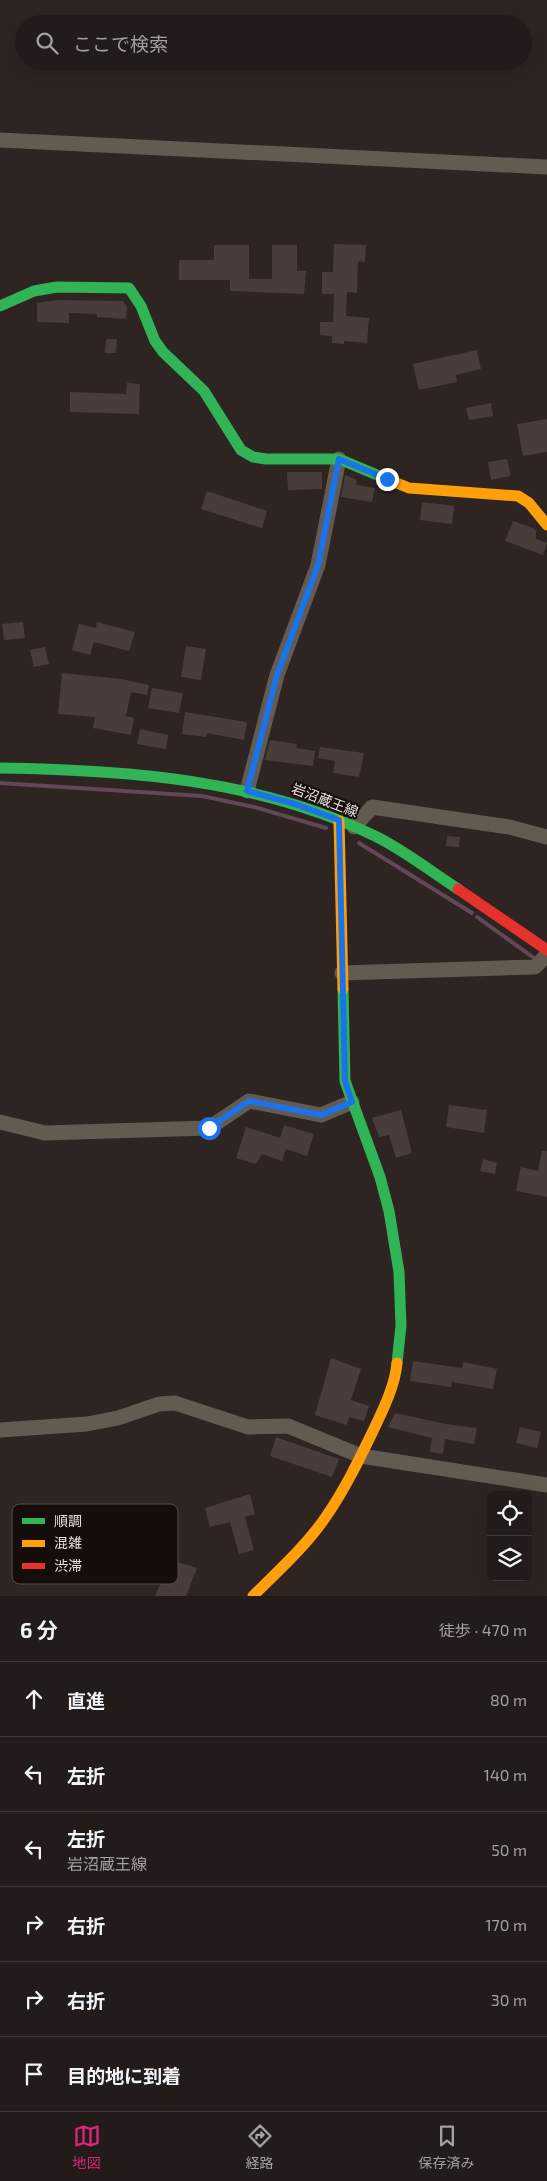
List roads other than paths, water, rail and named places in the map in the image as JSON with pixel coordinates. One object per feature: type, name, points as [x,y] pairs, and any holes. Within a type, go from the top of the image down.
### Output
[{"type":"street","points":[[0,140],[547,167]]},
{"type":"street","points":[[0,306],[34,290],[56,287],[129,288],[141,306],[155,341],[163,352],[180,366],[204,391],[241,450],[253,456],[266,459],[339,459],[409,488],[518,496],[529,503],[547,525]]},
{"type":"street","points":[[247,791],[277,675],[318,565],[339,459]]},
{"type":"street","name":"岩沼蔵王線","points":[[0,768],[112,773],[187,781],[247,791],[295,804],[339,820],[374,836],[410,857],[547,950]]},
{"type":"street","points":[[354,827],[372,807],[510,827],[547,836]]},
{"type":"street","points":[[253,1596],[305,1542],[326,1516],[361,1456],[382,1414],[396,1374],[401,1326],[398,1272],[389,1211],[380,1177],[345,1081],[339,820]]},
{"type":"street","points":[[342,973],[535,967],[547,955]]},
{"type":"street","points":[[0,1122],[45,1133],[209,1128],[249,1101],[321,1115],[352,1102]]},
{"type":"street","points":[[0,1430],[87,1424],[118,1418],[160,1404],[176,1403],[248,1427],[288,1426],[361,1456],[547,1485]]},
{"type":"waterway","points":[[0,783],[202,796],[254,807],[326,828]]},
{"type":"waterway","points":[[359,843],[472,913]]},
{"type":"waterway","points":[[477,917],[534,958]]}]
